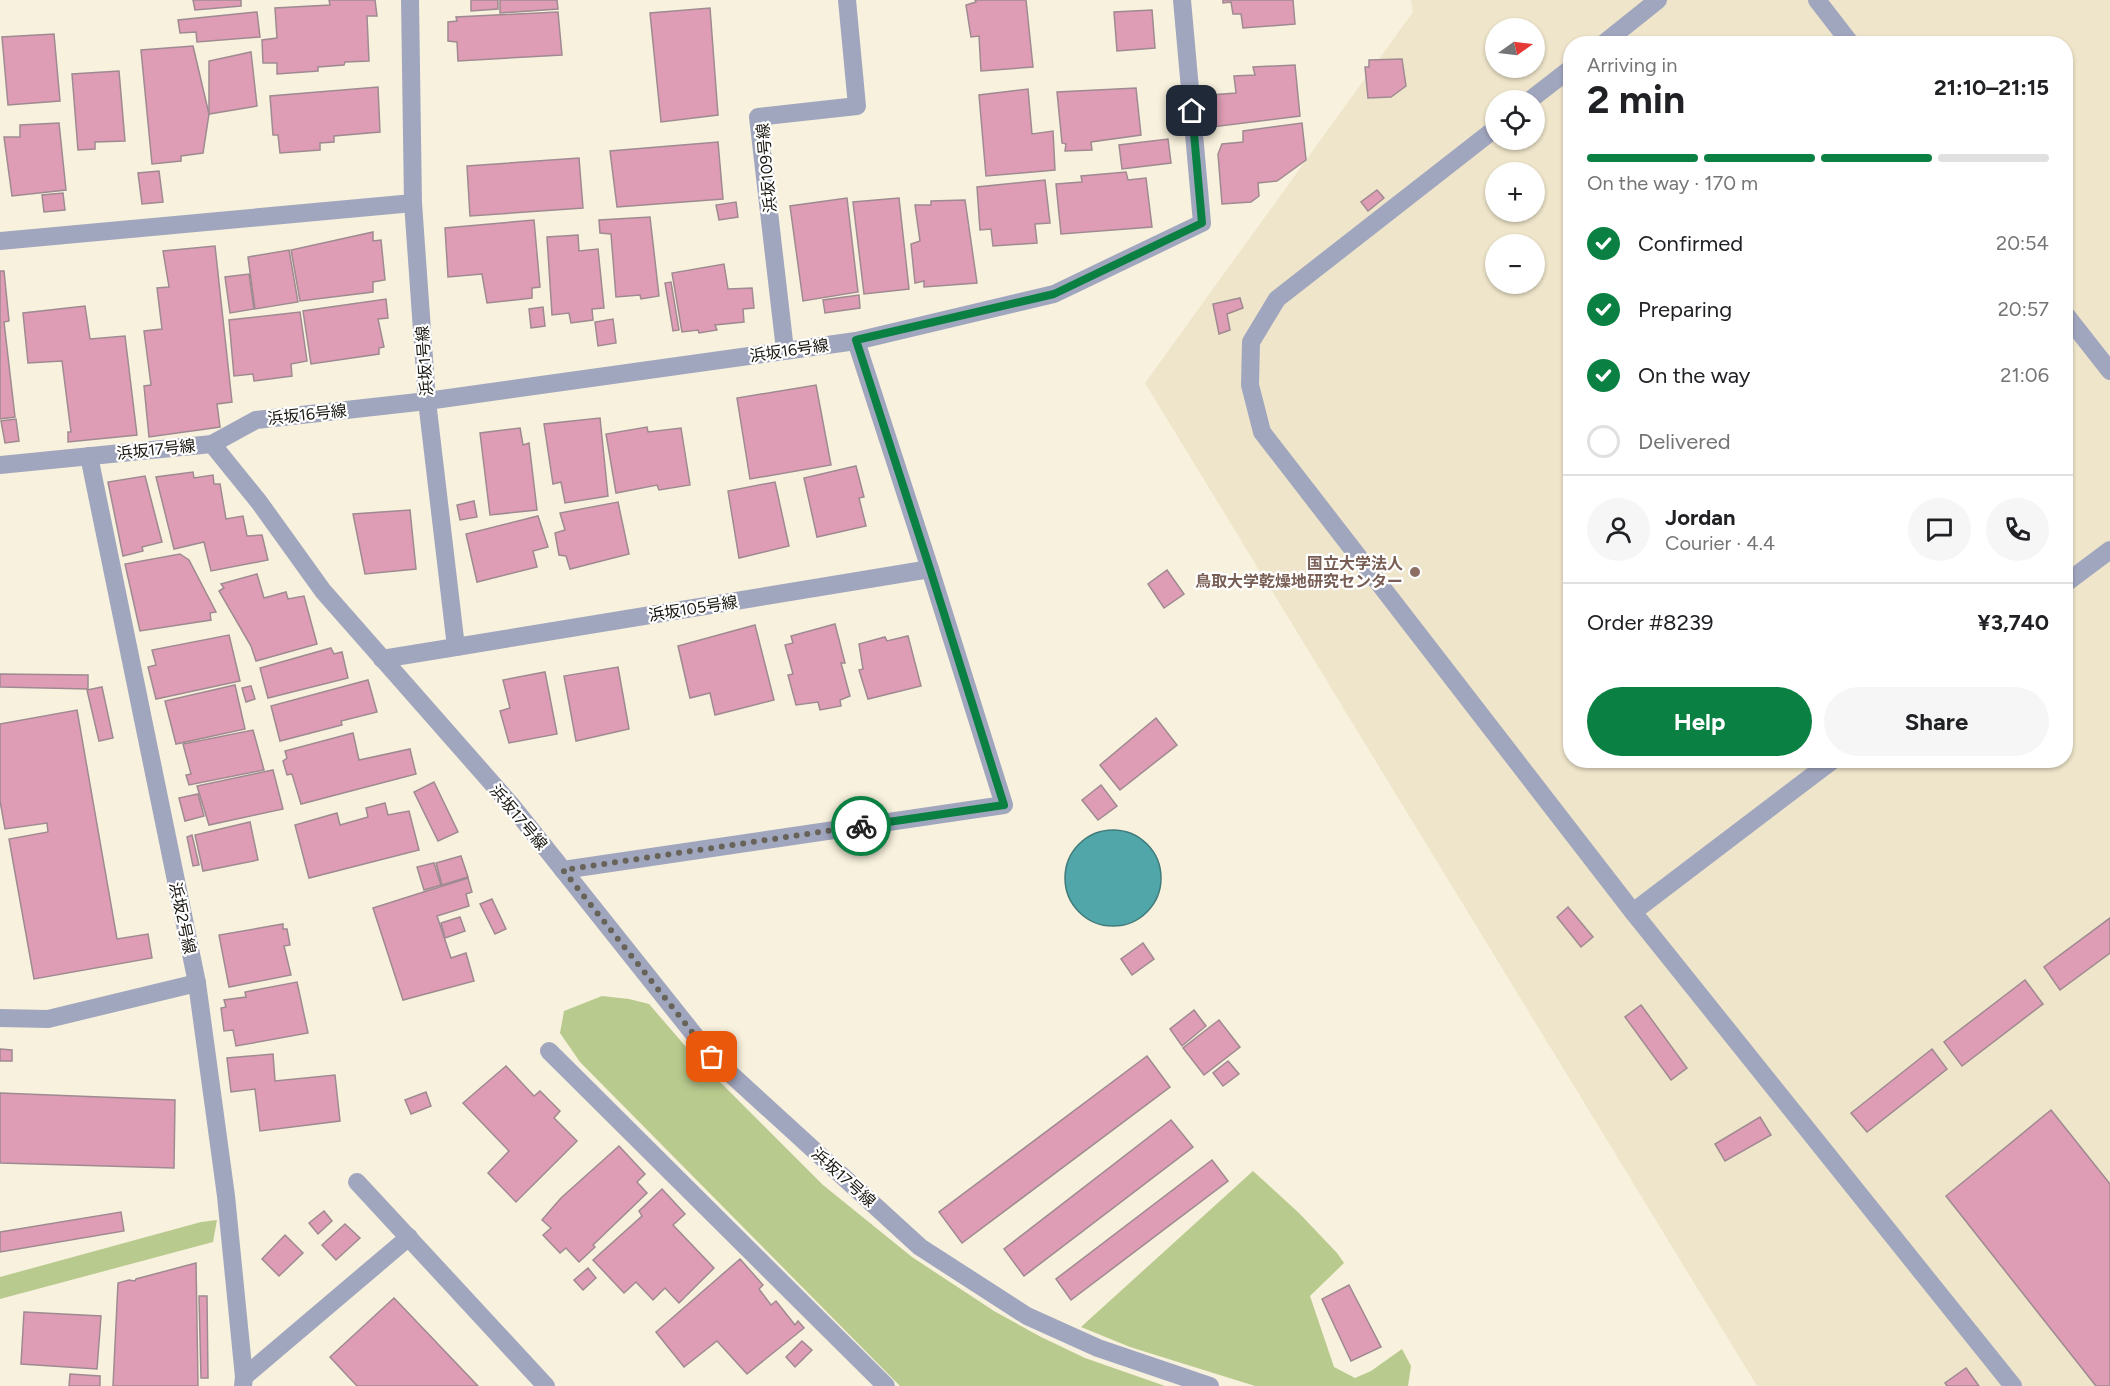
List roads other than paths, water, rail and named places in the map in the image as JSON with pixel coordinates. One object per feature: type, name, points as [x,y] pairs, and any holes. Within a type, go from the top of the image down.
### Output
[{"type":"street","name":"浜坂1号線","points":[[410,0],[412,203],[427,401],[456,647]]},
{"type":"street","name":"浜坂109号線","points":[[785,350],[758,117],[857,106],[847,0]]},
{"type":"street","name":"浜坂16号線","points":[[212,444],[256,420],[427,401],[856,340],[1054,294],[1202,223],[1182,0]]},
{"type":"street","points":[[1613,36],[1658,0]]},
{"type":"street","points":[[1817,0],[1845,36]]},
{"type":"street","points":[[1543,90],[1563,74]]},
{"type":"street","points":[[1485,137],[1277,299],[1251,342],[1250,386],[1262,432],[1633,912],[2013,1386]]},
{"type":"street","points":[[0,241],[412,203]]},
{"type":"street","points":[[2073,324],[2110,372]]},
{"type":"street","points":[[563,870],[1004,805],[856,340]]},
{"type":"street","name":"浜坂17号線","points":[[0,465],[212,444],[260,502],[323,591],[513,807],[712,1057],[920,1247],[1027,1316],[1098,1348],[1210,1386]]},
{"type":"street","name":"浜坂2号線","points":[[89,456],[196,983],[226,1196],[244,1381]]},
{"type":"street","points":[[2073,579],[2110,550]]},
{"type":"street","name":"浜坂105号線","points":[[456,647],[930,569]]},
{"type":"street","points":[[382,659],[456,647]]},
{"type":"street","points":[[1633,912],[1822,768]]},
{"type":"street","points":[[0,1018],[48,1019],[196,983]]},
{"type":"street","points":[[549,1052],[885,1386]]},
{"type":"street","points":[[357,1182],[546,1386]]},
{"type":"street","points":[[244,1381],[409,1237]]},
{"type":"water","points":[[1113,830],[1131,834],[1147,844],[1157,860],[1161,878],[1157,896],[1147,912],[1131,922],[1113,926],[1095,922],[1079,912],[1069,896],[1065,878],[1069,860],[1079,844],[1095,834]]},
{"type":"place","name":"国立大学法人 鳥取大学乾燥地研究センター","points":[[1415,572]]}]
